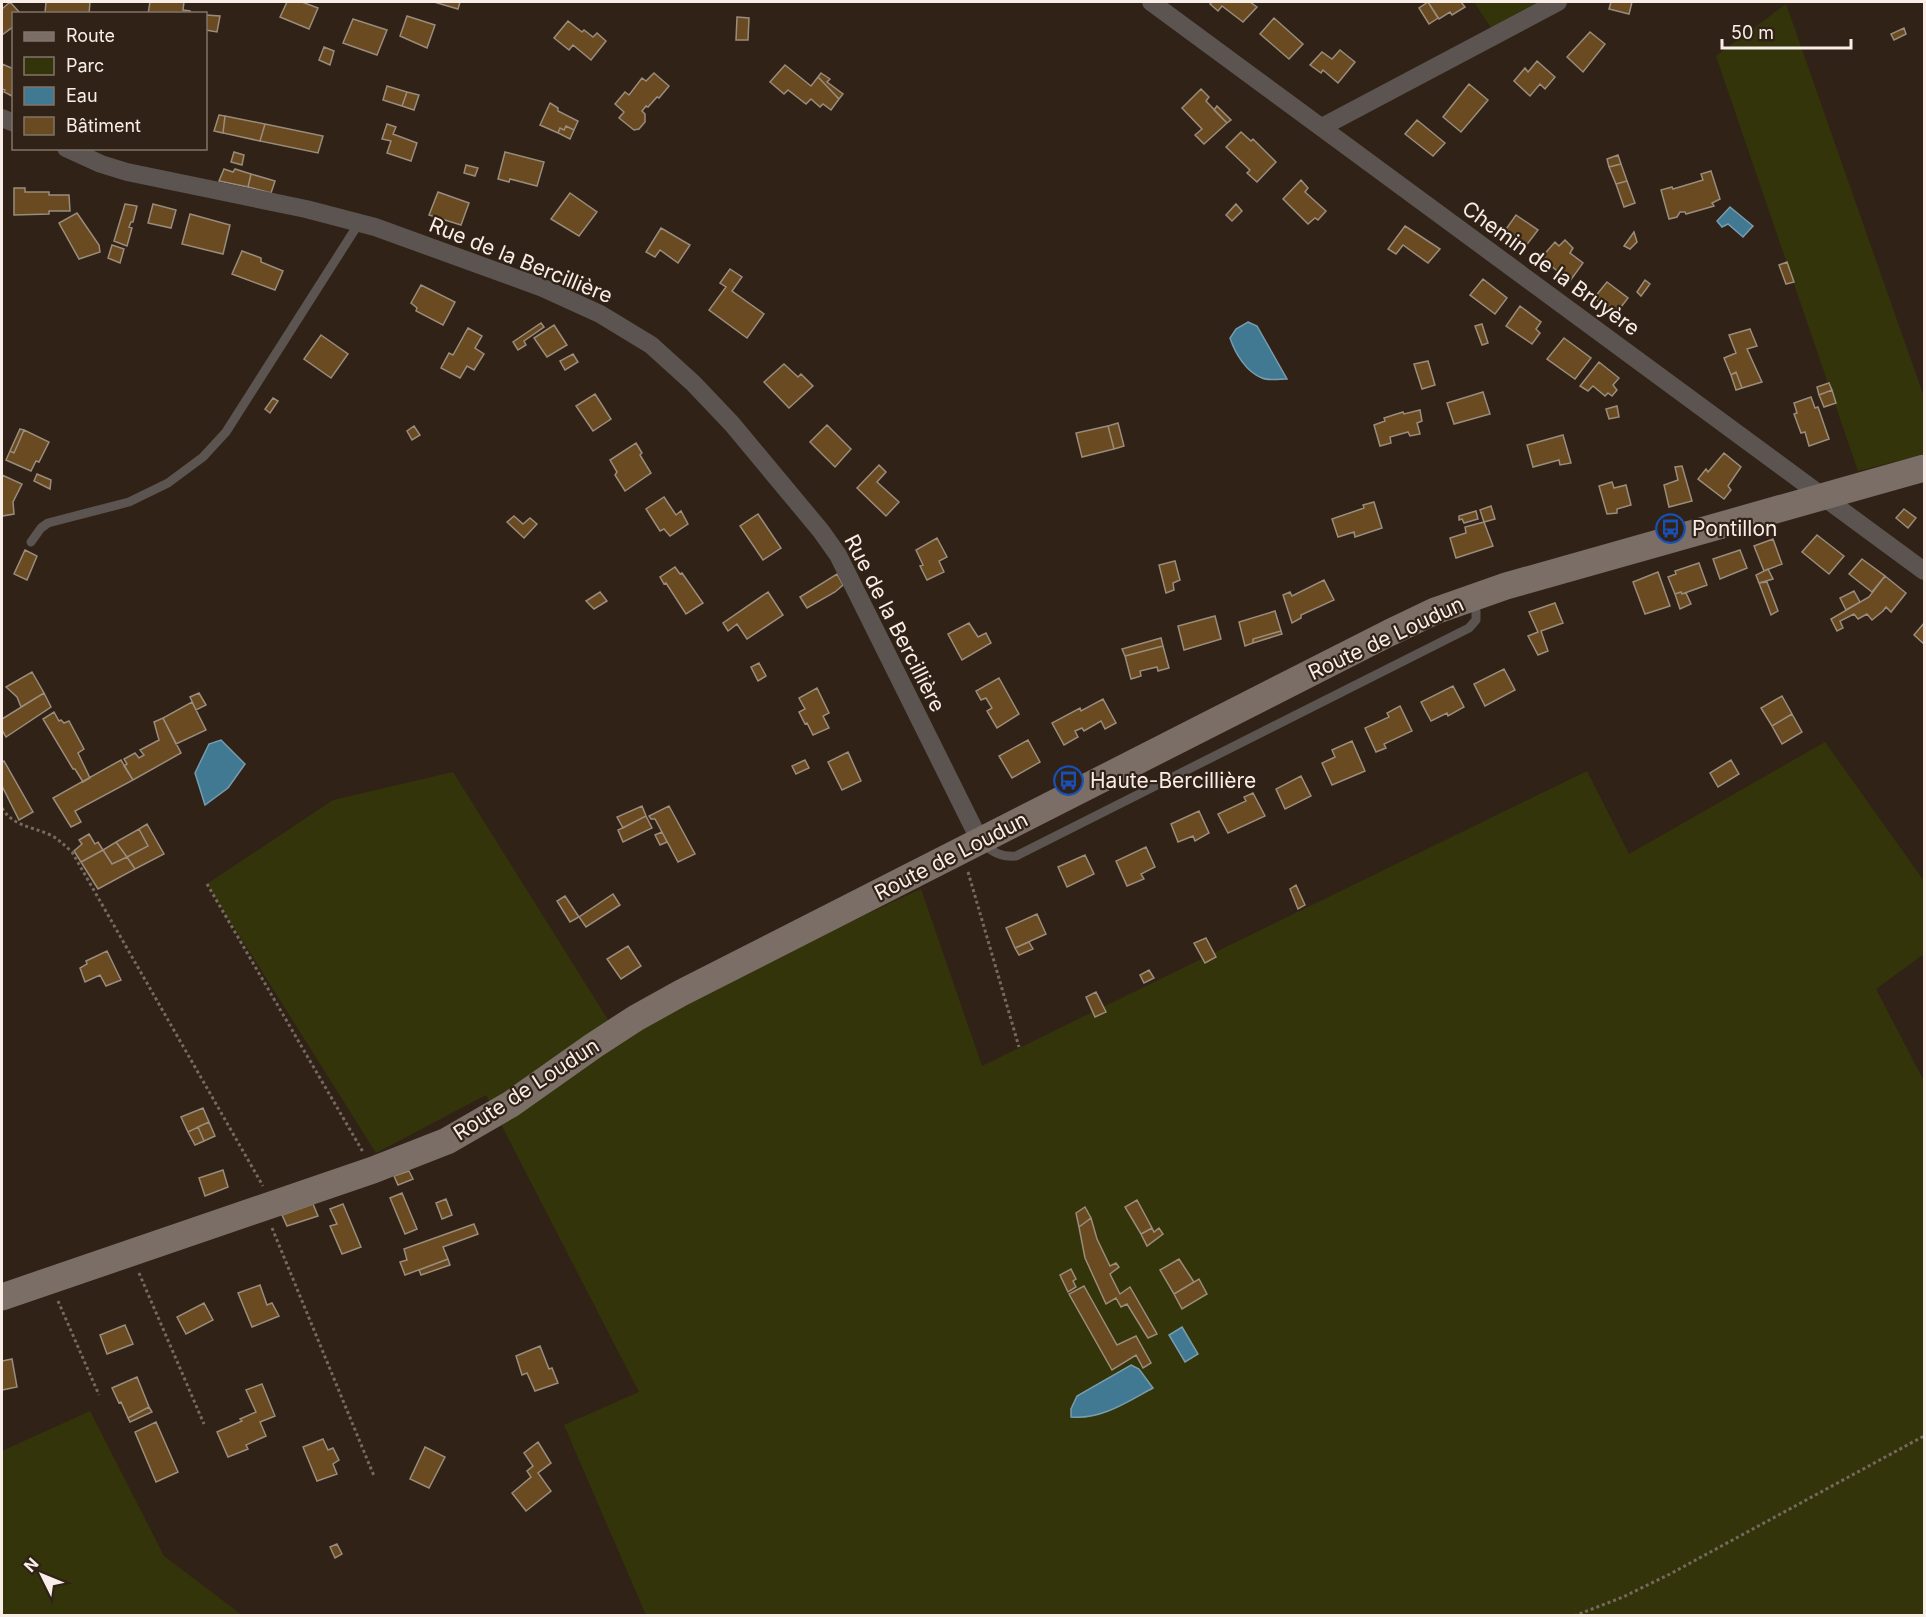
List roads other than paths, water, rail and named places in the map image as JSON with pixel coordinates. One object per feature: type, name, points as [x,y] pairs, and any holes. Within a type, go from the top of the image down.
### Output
[{"type":"main road","name":"Route de Loudun","points":[[2,1297],[420,1153],[476,1125],[511,1104],[645,1012],[1435,611],[1471,598],[1924,468]]},
{"type":"street","name":"Chemin de la Bruyère","points":[[1151,2],[1924,571]]},
{"type":"street","points":[[1322,127],[1558,2]]},
{"type":"street","name":"Rue de la Bercillière","points":[[70,150],[101,164],[127,172],[306,209],[413,240],[573,301],[626,328],[651,345],[680,370],[732,424],[821,531],[838,555],[851,579],[971,845]]},
{"type":"lane","points":[[31,542],[41,528],[48,523],[129,502],[149,493],[188,470],[216,446],[359,223]]},
{"type":"water","points":[[1730,207],[1753,226],[1743,237],[1728,224],[1722,227],[1717,221]]},
{"type":"water","points":[[1248,322],[1257,326],[1287,379],[1262,378],[1242,361],[1230,338],[1236,329]]},
{"type":"water","points":[[221,740],[245,764],[228,788],[205,805],[195,773],[209,744]]},
{"type":"water","points":[[1182,1327],[1198,1354],[1185,1362],[1169,1335]]},
{"type":"water","points":[[1131,1365],[1139,1369],[1153,1388],[1103,1413],[1071,1417],[1071,1409],[1077,1396]]},
{"type":"place","name":"Pontillon","points":[[1671,528]]},
{"type":"place","name":"Haute-Bercillière","points":[[1069,780]]}]
